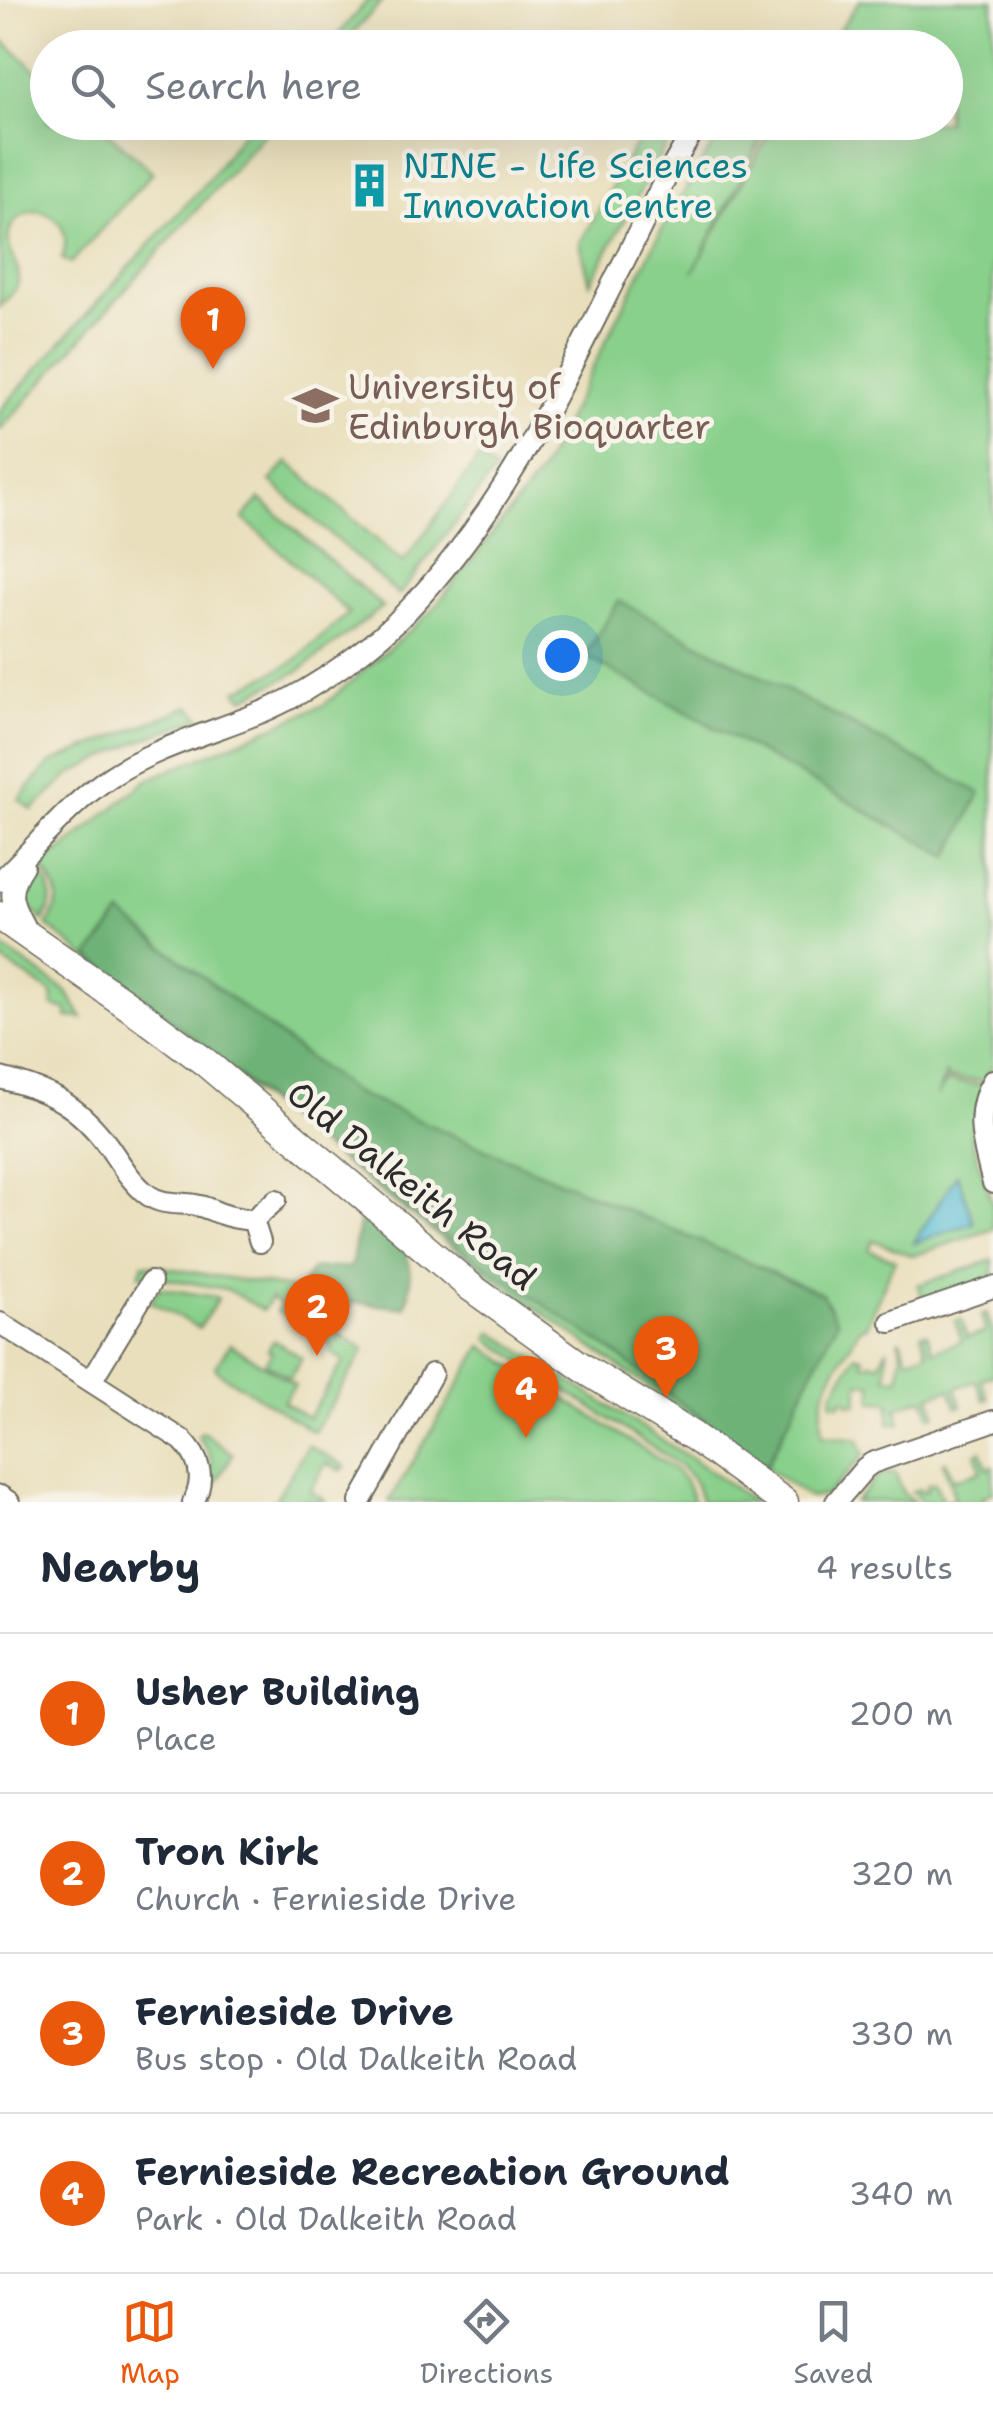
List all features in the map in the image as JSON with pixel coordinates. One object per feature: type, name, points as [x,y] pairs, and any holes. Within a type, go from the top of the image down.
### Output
[{"type":"main road","name":"Old Dalkeith Road","points":[[0,916],[204,1062],[472,1288],[784,1502]]},
{"type":"street","points":[[0,881],[72,807],[111,776],[274,707],[322,679],[380,637],[410,608],[470,537],[518,466],[690,140]]},
{"type":"street","points":[[30,937],[10,893],[17,874],[47,831]]},
{"type":"street","points":[[0,1078],[38,1089],[75,1108],[149,1197],[252,1220],[276,1200]]},
{"type":"street","points":[[993,1080],[982,1106],[980,1124],[993,1183]]},
{"type":"street","points":[[252,1220],[260,1242]]},
{"type":"street","points":[[91,1382],[151,1282]]},
{"type":"street","points":[[892,1322],[993,1287]]},
{"type":"street","points":[[0,1323],[182,1440],[198,1465],[201,1482],[193,1502]]},
{"type":"street","points":[[360,1502],[424,1382]]},
{"type":"street","points":[[836,1502],[872,1463],[993,1421]]},
{"type":"street","points":[[0,1496],[10,1502]]},
{"type":"green space","points":[[368,0],[383,0],[356,30],[342,30]]},
{"type":"green space","points":[[860,0],[993,0],[993,1065],[985,1081],[948,1078],[946,1074],[937,1096],[947,1081],[984,1085],[971,1136],[993,1206],[993,1229],[913,1256],[873,1240],[869,1250],[895,1260],[866,1326],[859,1329],[830,1378],[822,1417],[823,1435],[859,1439],[864,1455],[827,1495],[810,1498],[461,1253],[67,942],[47,925],[56,908],[57,895],[42,866],[147,780],[324,705],[431,612],[540,473],[665,223],[716,140],[760,140],[693,272],[766,140],[963,140],[963,30],[839,30]]},
{"type":"green space","points":[[0,38],[30,65],[30,140],[116,140],[153,172],[71,263],[62,259],[64,232],[58,222],[40,212],[20,217],[9,235],[18,280],[0,307]]},
{"type":"green space","points":[[237,140],[259,140],[0,430],[0,410],[209,179]]},
{"type":"green space","points":[[638,140],[667,140],[590,283],[580,243]]},
{"type":"green space","points":[[479,458],[495,471],[399,595],[270,481],[288,462],[403,563]]},
{"type":"green space","points":[[260,499],[383,607],[299,671],[244,698],[236,691],[292,663],[349,613],[243,518]]},
{"type":"green space","points":[[619,601],[980,793],[949,857],[585,656]]},
{"type":"green space","points":[[190,706],[201,718],[137,742],[71,774],[32,810],[19,799],[50,763]]},
{"type":"green space","points":[[34,867],[50,892],[50,906],[43,921],[23,896]]},
{"type":"green space","points":[[121,914],[353,1092],[822,1294],[837,1321],[766,1467],[612,1351],[466,1252],[307,1135],[199,1042],[89,956]]},
{"type":"green space","points":[[0,946],[66,991],[83,1018],[67,1017],[67,1010],[53,1006],[52,993],[0,959]]},
{"type":"green space","points":[[367,1218],[405,1251],[410,1284],[404,1308],[309,1297],[303,1283],[312,1269],[351,1267],[360,1219]]},
{"type":"green space","points":[[993,1260],[993,1278],[924,1302],[918,1285]]},
{"type":"green space","points":[[144,1264],[355,1299],[336,1332],[365,1350],[314,1432],[215,1367],[230,1344],[295,1385],[283,1402],[308,1418],[344,1361],[330,1352],[333,1347],[277,1311],[281,1305],[271,1298],[263,1310],[226,1289],[139,1274]]},
{"type":"green space","points":[[159,1288],[218,1299],[199,1328],[151,1302]]},
{"type":"green space","points":[[986,1313],[993,1331],[993,1375],[981,1379],[988,1399],[984,1400],[976,1381],[956,1388],[962,1406],[957,1407],[950,1389],[930,1396],[936,1414],[931,1416],[924,1398],[896,1408],[901,1423],[889,1423],[890,1402],[872,1401],[872,1383],[859,1383],[857,1404],[842,1399],[841,1404],[832,1403],[833,1393],[856,1355],[868,1365],[879,1365],[887,1348],[886,1377],[899,1378],[902,1350],[898,1340],[908,1359],[927,1353],[921,1334],[927,1333],[933,1351],[962,1341],[955,1321],[961,1319],[967,1338],[986,1332],[981,1315]]},
{"type":"green space","points":[[492,1332],[754,1502],[702,1502],[692,1478],[679,1465],[488,1339]]},
{"type":"green space","points":[[274,1340],[302,1358],[290,1378],[265,1363]]},
{"type":"green space","points":[[482,1346],[674,1469],[685,1481],[694,1502],[389,1502]]},
{"type":"green space","points":[[203,1432],[233,1454],[214,1486],[210,1484],[209,1454],[198,1437]]},
{"type":"green space","points":[[308,1445],[345,1466],[341,1471],[326,1463],[310,1491],[324,1502],[274,1502]]},
{"type":"green space","points":[[981,1451],[987,1468],[993,1466],[993,1492],[983,1496],[985,1502],[943,1502],[955,1498],[943,1462],[946,1461],[954,1480],[981,1471],[976,1453]]},
{"type":"green space","points":[[895,1472],[903,1493],[914,1502],[855,1502],[878,1476]]},
{"type":"green space","points":[[935,1483],[943,1502],[922,1502],[912,1491],[928,1490],[927,1485]]},
{"type":"water","points":[[957,1174],[974,1223],[914,1243],[918,1236]]},
{"type":"place","name":"NINE - Life Sciences Innovation Centre","points":[[370,185]]},
{"type":"place","name":"Usher Building","points":[[213,369]]},
{"type":"place","name":"University of Edinburgh Bioquarter","points":[[315,406]]},
{"type":"place","name":"Tron Kirk","points":[[317,1356]]},
{"type":"place","name":"Fernieside Drive","points":[[666,1398]]},
{"type":"place","name":"Fernieside Recreation Ground","points":[[526,1438]]}]
